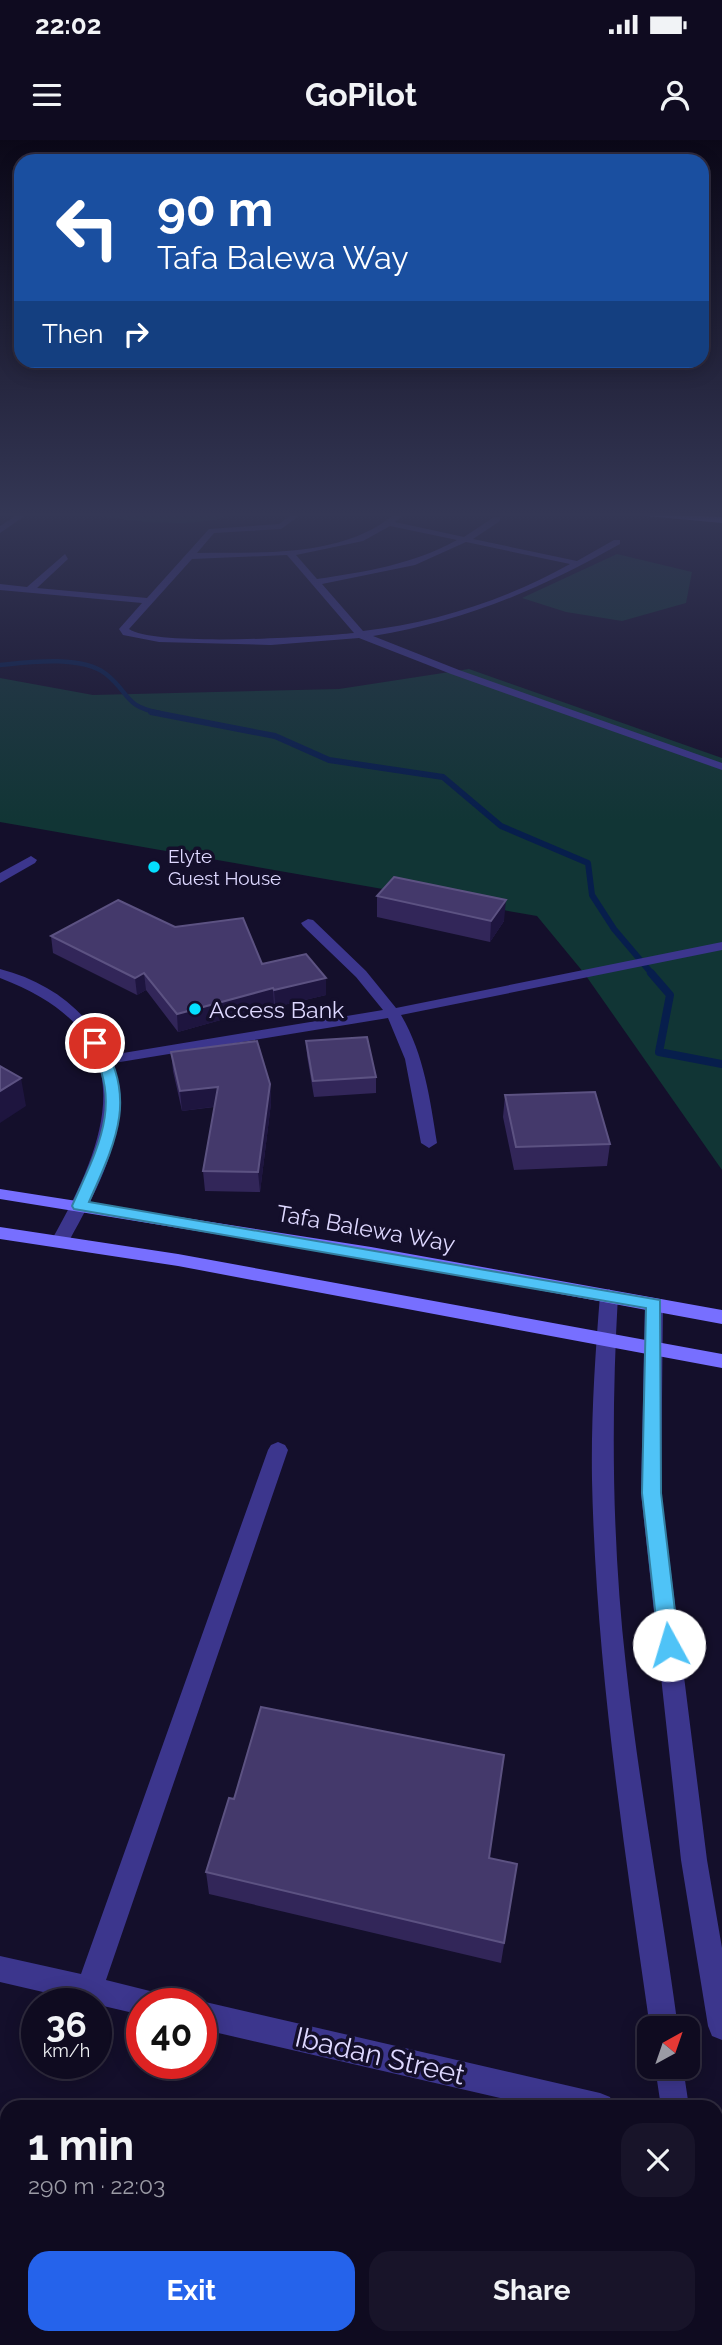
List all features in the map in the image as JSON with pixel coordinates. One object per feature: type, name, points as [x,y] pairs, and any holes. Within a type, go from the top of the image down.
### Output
[{"type":"main road","name":"Tafa Balewa Way","points":[[0,1194],[609,1295],[722,1317]]},
{"type":"main road","points":[[0,1233],[60,1241],[722,1361]]},
{"type":"street","points":[[136,616],[124,629],[127,633],[146,637],[239,641],[361,635],[459,616]]},
{"type":"street","points":[[345,616],[361,635],[455,672],[722,767]]},
{"type":"street","points":[[0,879],[31,860]]},
{"type":"street","points":[[308,923],[347,960],[391,1013],[411,1055],[429,1143]]},
{"type":"street","points":[[106,1060],[391,1013],[720,946]]},
{"type":"street","points":[[0,973],[62,1002],[84,1025],[106,1060],[115,1097],[108,1140],[80,1206],[60,1241]]},
{"type":"street","points":[[609,1295],[604,1338],[603,1476],[617,1690],[662,2016]]},
{"type":"street","points":[[654,1304],[651,1493],[694,1860],[722,2025]]},
{"type":"street","points":[[89,1988],[278,1450]]},
{"type":"street","points":[[0,1969],[85,1988]]},
{"type":"street","name":"Ibadan Street","points":[[217,2019],[570,2100]]},
{"type":"street","points":[[671,2079],[674,2100]]},
{"type":"green space","points":[[590,616],[640,616],[622,621]]},
{"type":"green space","points":[[469,669],[722,758],[722,1170],[584,973],[537,916],[0,822],[0,678],[93,695],[339,689]]},
{"type":"building","points":[[394,877],[506,900],[491,921],[377,896]]},
{"type":"building","points":[[118,900],[175,927],[243,918],[262,964],[306,954],[326,978],[274,990],[273,988],[177,1014],[144,973],[135,978],[51,936]]},
{"type":"building","points":[[367,1037],[376,1077],[313,1081],[306,1041]]},
{"type":"building","points":[[257,1041],[270,1084],[258,1172],[203,1171],[218,1087],[180,1091],[171,1052]]},
{"type":"building","points":[[0,1066],[21,1078],[0,1091]]},
{"type":"building","points":[[595,1092],[610,1144],[516,1147],[505,1095]]},
{"type":"building","points":[[261,1707],[504,1755],[489,1858],[517,1864],[504,1943],[206,1872],[229,1798],[234,1799]]},
{"type":"waterway","points":[[0,665],[55,661],[83,664],[106,674],[139,707],[160,713]]},
{"type":"waterway","points":[[151,712],[275,736],[329,760],[443,777],[501,826],[588,863],[592,895],[614,929],[653,975]]},
{"type":"waterway","points":[[651,973],[670,995],[659,1052],[722,1064]]},
{"type":"place","name":"Elyte Guest House","points":[[154,867]]},
{"type":"place","name":"Access Bank","points":[[195,1009]]},
{"type":"route","points":[[95,1043],[106,1060],[115,1097],[108,1140],[80,1206],[654,1304],[651,1493],[669,1645]]}]
